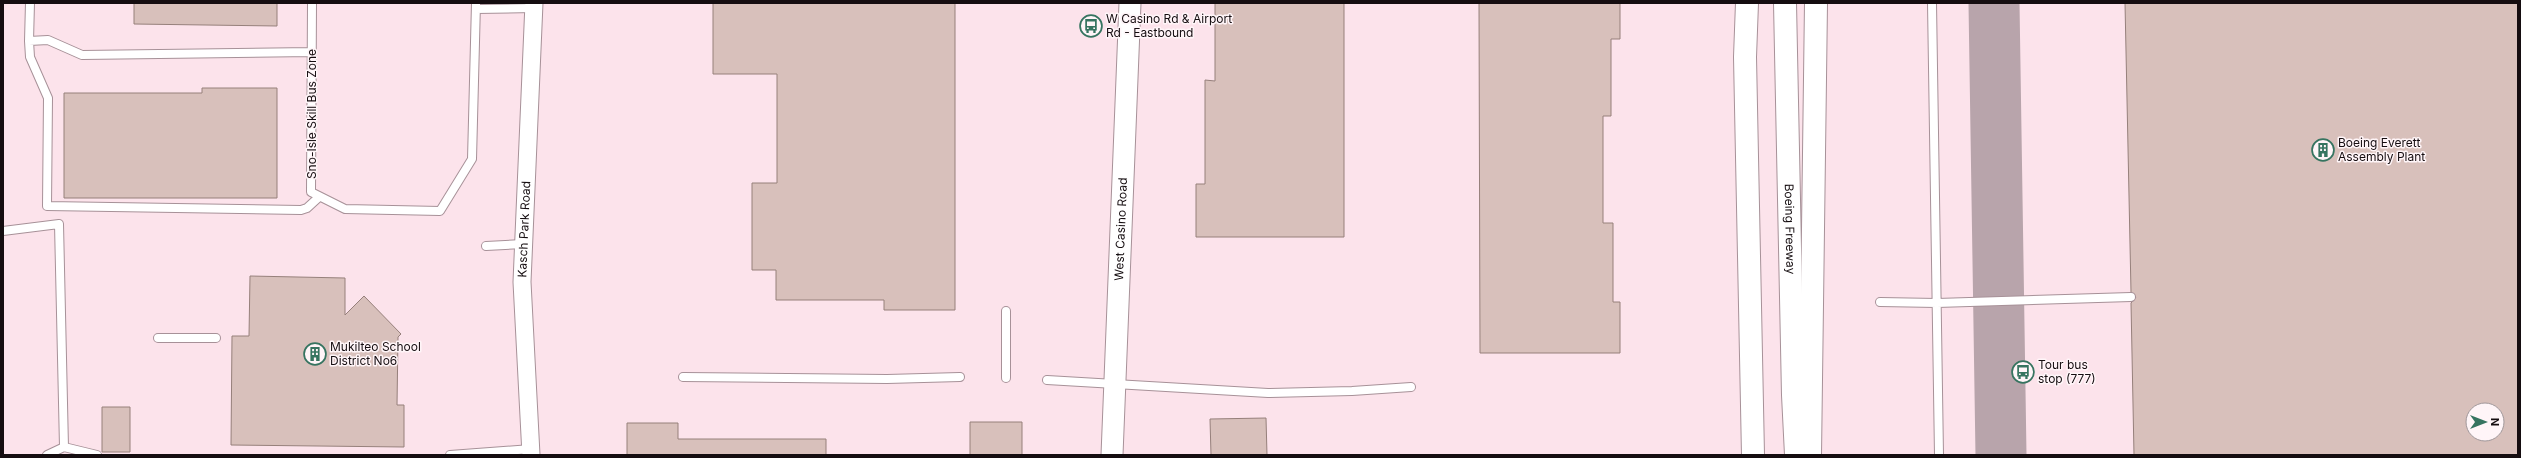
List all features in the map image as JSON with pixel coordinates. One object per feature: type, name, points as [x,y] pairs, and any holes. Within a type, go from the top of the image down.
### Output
[{"type":"highway","points":[[1742,3],[1745,57],[1753,455]]},
{"type":"highway","points":[[1745,57],[1747,3]]},
{"type":"highway","name":"Boeing Freeway","points":[[1785,3],[1793,395],[1796,455]]},
{"type":"highway","points":[[1810,455],[1816,3]]},
{"type":"street","name":"West Casino Road","points":[[1112,455],[1130,3]]},
{"type":"street","name":"Kasch Park Road","points":[[531,452],[522,282],[534,5]]},
{"type":"lane","points":[[30,3],[30,57],[48,98],[47,206],[301,210],[307,208],[319,197]]},
{"type":"lane","name":"Sno-Isle Skill Bus Zone","points":[[312,3],[311,192],[345,209],[440,211],[472,159],[476,6]]},
{"type":"lane","points":[[1932,3],[1940,455]]},
{"type":"lane","points":[[476,6],[534,5]]},
{"type":"lane","points":[[29,41],[48,40],[82,55],[312,52]]},
{"type":"lane","points":[[3,232],[59,224],[64,447]]},
{"type":"lane","points":[[486,246],[523,244]]},
{"type":"lane","points":[[1880,302],[1937,303],[2131,297]]},
{"type":"lane","points":[[1006,311],[1006,378]]},
{"type":"lane","points":[[158,338],[216,338]]},
{"type":"lane","points":[[683,377],[888,379],[960,377]]},
{"type":"lane","points":[[1047,380],[1114,382],[1268,393],[1352,391],[1411,387]]},
{"type":"lane","points":[[46,455],[64,447],[97,455]]},
{"type":"lane","points":[[450,455],[531,452]]},
{"type":"building","points":[[134,3],[277,3],[277,26],[134,24]]},
{"type":"building","points":[[713,3],[955,3],[955,310],[884,310],[884,300],[776,300],[776,270],[752,270],[752,183],[777,183],[777,74],[713,74]]},
{"type":"building","points":[[1215,3],[1344,3],[1344,237],[1196,237],[1196,184],[1205,184],[1205,80],[1215,81]]},
{"type":"building","points":[[1479,3],[1620,3],[1620,39],[1611,39],[1611,116],[1603,116],[1603,223],[1613,223],[1613,302],[1620,302],[1620,353],[1480,353]]},
{"type":"building","name":"Boeing Everett Assembly Plant","points":[[2125,3],[2518,3],[2518,455],[2134,455],[2131,303],[2136,297],[2131,292]]},
{"type":"building","points":[[202,88],[277,88],[277,198],[64,198],[64,93],[202,93]]},
{"type":"building","name":"Mukilteo School District No6","points":[[250,276],[345,278],[345,315],[364,296],[401,334],[398,337],[397,405],[404,405],[404,447],[231,445],[232,336],[249,336]]},
{"type":"building","points":[[102,407],[130,407],[130,452],[102,452]]},
{"type":"building","points":[[1266,418],[1267,455],[1211,455],[1210,419]]},
{"type":"building","points":[[970,422],[1022,422],[1022,455],[970,455]]},
{"type":"building","points":[[627,423],[678,423],[678,439],[826,439],[826,455],[627,455]]},
{"type":"taxiway","points":[[1994,3],[2001,455]]},
{"type":"place","name":"W Casino Rd & Airport Rd - Eastbound","points":[[1091,26]]},
{"type":"place","name":"Boeing Everett Assembly Plant","points":[[2323,150]]},
{"type":"place","name":"Mukilteo School District No6","points":[[315,354]]},
{"type":"place","name":"Tour bus stop (777)","points":[[2023,372]]}]
